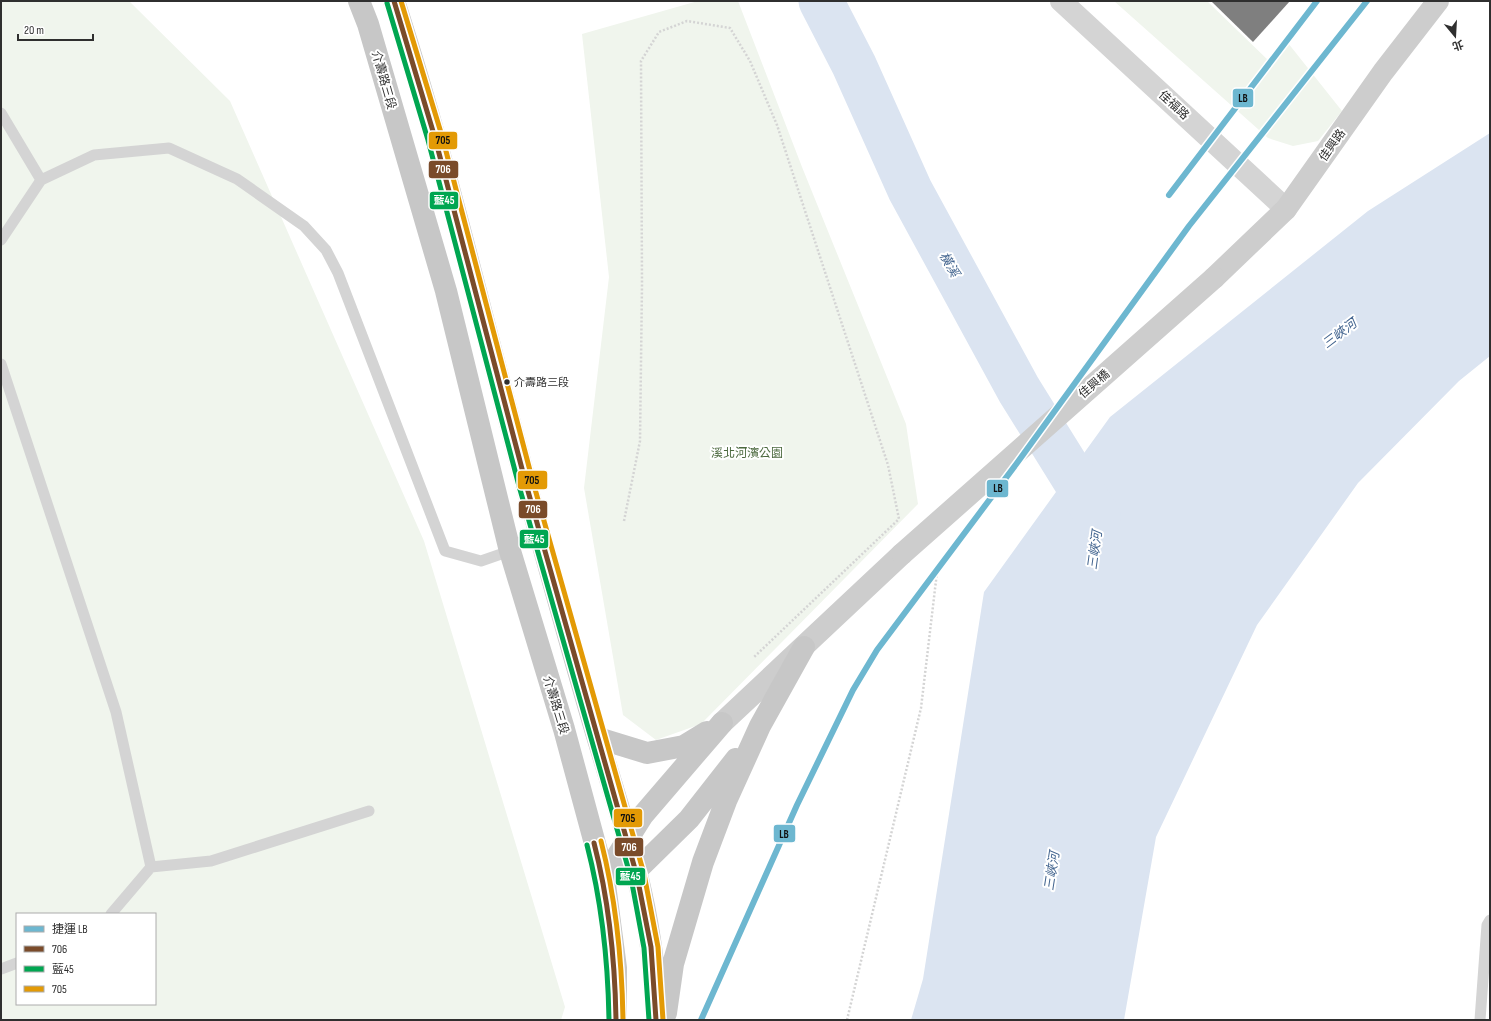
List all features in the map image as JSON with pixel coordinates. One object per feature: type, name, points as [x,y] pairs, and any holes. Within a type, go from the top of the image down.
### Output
[{"type":"main road","name":"介壽路三段","points":[[359,1],[370,32],[446,291],[510,551],[564,730],[604,876],[616,968],[616,1020]]},
{"type":"main road","points":[[394,1],[417,72],[473,274],[538,528],[598,738],[628,836],[649,928],[656,998],[656,1020]]},
{"type":"main road","points":[[665,1020],[673,964],[703,862],[726,801],[760,726],[804,647]]},
{"type":"main road","points":[[598,738],[646,753],[684,746],[722,723]]},
{"type":"main road","points":[[604,876],[628,836],[643,815],[722,723]]},
{"type":"main road","points":[[636,871],[689,820],[760,726]]},
{"type":"street","name":"佳福路","points":[[1061,1],[1286,209]]},
{"type":"street","name":"佳興路","points":[[1214,278],[1286,209],[1383,72],[1438,1]]},
{"type":"street","name":"佳興橋","points":[[722,723],[902,554],[1214,278]]},
{"type":"street","points":[[604,876],[636,871]]},
{"type":"lane","points":[[1,113],[41,180]]},
{"type":"lane","points":[[1,240],[41,180],[94,155],[169,148],[237,178],[304,226],[326,250],[338,273],[445,551],[481,561],[510,551],[538,528]]},
{"type":"lane","points":[[1,364],[116,712],[151,868]]},
{"type":"lane","points":[[112,913],[151,868],[211,861],[369,812]]},
{"type":"lane","points":[[1480,1020],[1487,925],[1490,920]]},
{"type":"lane","points":[[1,969],[16,963]]},
{"type":"path","points":[[624,521],[640,441],[642,286],[641,61],[659,32],[687,21],[730,28],[750,61],[777,125],[837,304],[865,398],[888,465],[899,519]]},
{"type":"path","points":[[847,1020],[921,708],[937,572]]},
{"type":"green space","points":[[1,1],[129,1],[230,101],[424,541],[565,1007],[561,1020],[1,1020]]},
{"type":"green space","name":"溪北河濱公園","points":[[698,1],[738,1],[802,167],[906,424],[918,504],[701,724],[656,740],[623,715],[584,488],[609,277],[582,34]]},
{"type":"green space","points":[[1114,1],[1207,1],[1269,61],[1288,43],[1342,111],[1318,141],[1293,146],[1268,138]]},
{"type":"water","name":"三峽河","points":[[1490,133],[1490,356],[1459,381],[1358,483],[1257,625],[1156,837],[1124,1020],[911,1020],[923,979],[984,592],[1110,417],[1368,211]]},
{"type":"building","points":[[1211,1],[1290,1],[1253,42]]},
{"type":"waterway","name":"橫溪","points":[[821,1],[854,65],[910,190],[1019,390],[1098,517]]},
{"type":"metro line","name":"LB","points":[[1169,195],[1317,1]]},
{"type":"metro line","name":"LB","points":[[701,1020],[797,805],[853,690],[877,650],[1017,463],[1189,226],[1367,1]]},
{"type":"transit line","name":"706","points":[[394,1],[435,138],[526,484],[637,876],[651,947],[656,1020]]},
{"type":"transit line","name":"705","points":[[401,1],[442,136],[533,482],[644,874],[658,947],[663,1020]]},
{"type":"transit line","name":"藍45","points":[[387,3],[428,140],[519,486],[631,878],[644,948],[649,1020]]},
{"type":"transit line","name":"705","points":[[601,841],[611,885],[620,952],[623,1020]]},
{"type":"transit line","name":"706","points":[[594,843],[604,887],[613,953],[616,1020]]},
{"type":"transit line","name":"藍45","points":[[587,845],[597,888],[606,954],[609,1020]]},
{"type":"place","name":"介壽路三段","points":[[507,382]]}]
